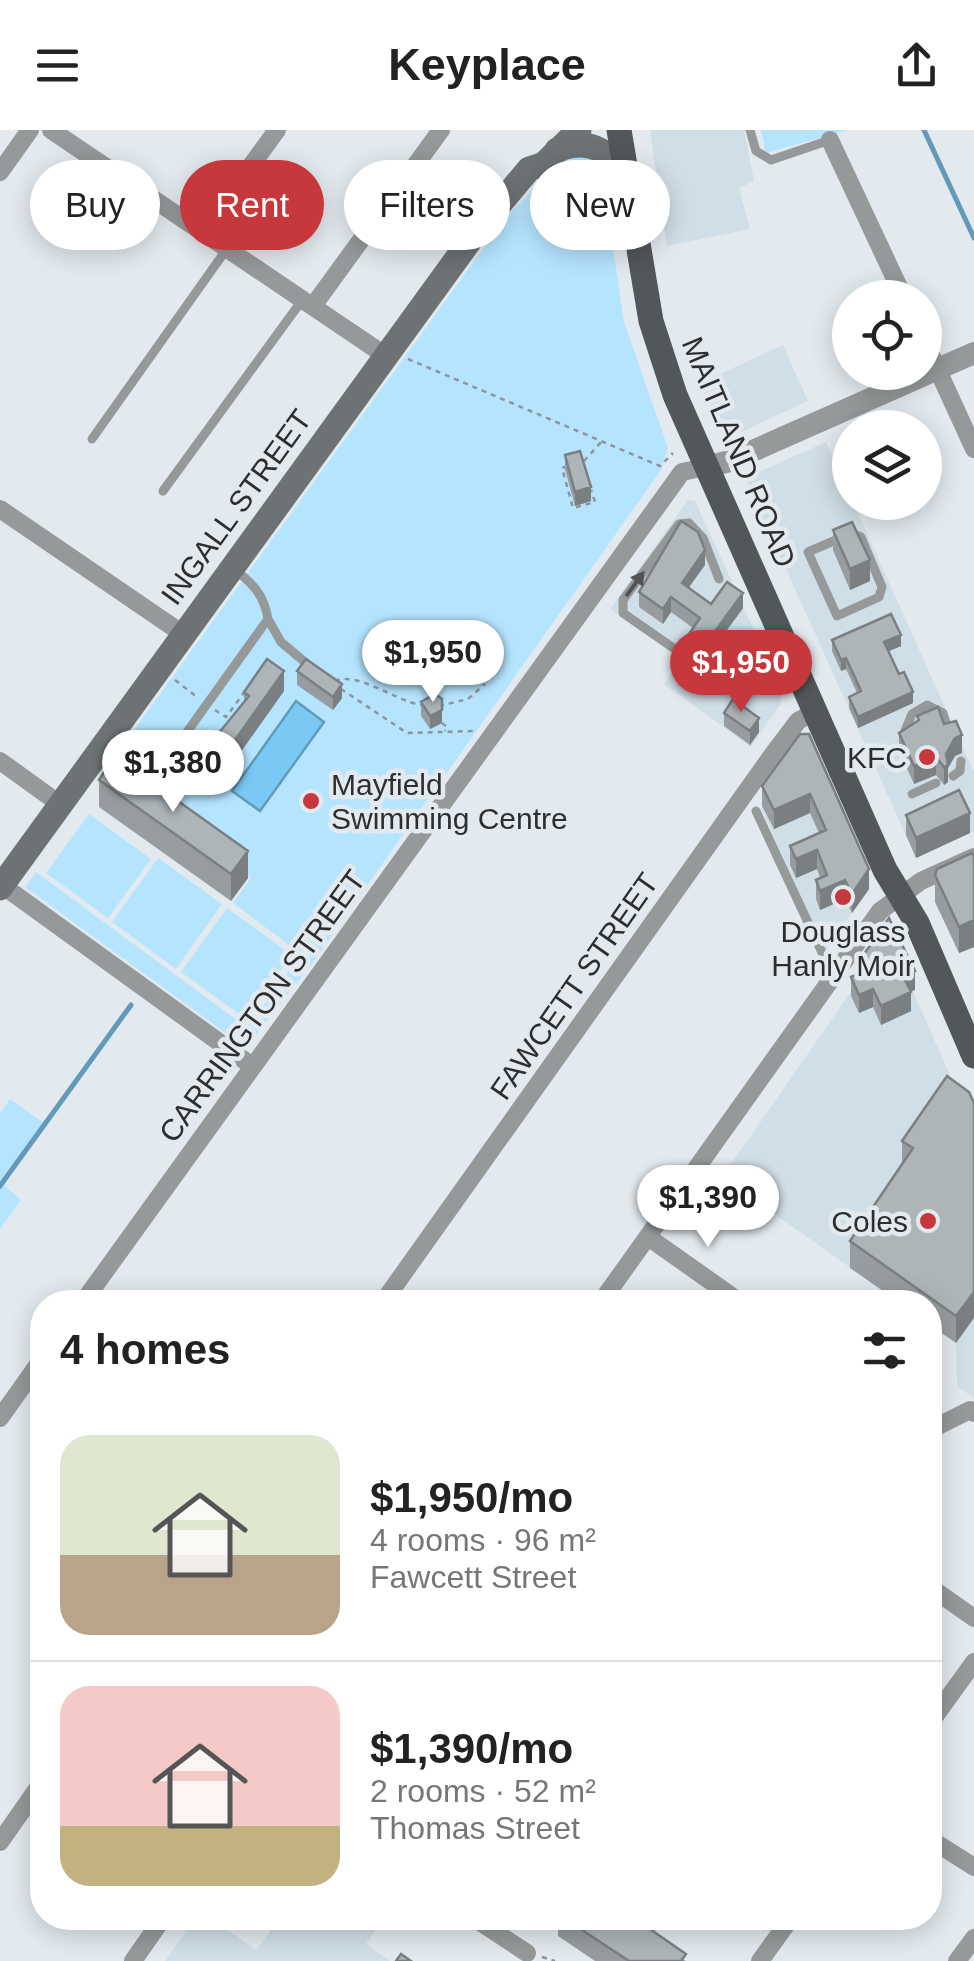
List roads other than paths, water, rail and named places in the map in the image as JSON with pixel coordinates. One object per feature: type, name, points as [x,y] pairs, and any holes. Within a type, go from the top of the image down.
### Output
[{"type":"main road","name":"INGALL STREET","points":[[1,886],[61,805],[103,763],[183,634],[394,356],[529,169],[529,157],[579,130]]},
{"type":"main road","name":"MAITLAND ROAD","points":[[619,130],[625,160]]},
{"type":"main road","points":[[555,140],[594,146],[611,160]]},
{"type":"main road","name":"MAITLAND ROAD","points":[[640,250],[654,336],[706,466],[974,1056]]},
{"type":"street","points":[[0,172],[30,130]]},
{"type":"street","points":[[51,130],[80,138],[180,216]]},
{"type":"street","points":[[255,160],[277,130]]},
{"type":"street","points":[[308,303],[441,130]]},
{"type":"street","points":[[830,140],[896,280]]},
{"type":"street","points":[[228,250],[394,356]]},
{"type":"street","points":[[942,367],[974,353]]},
{"type":"street","points":[[942,378],[974,450]]},
{"type":"street","points":[[706,466],[730,461],[891,390]]},
{"type":"street","name":"CARRINGTON STREET","points":[[92,1290],[682,472],[706,466]]},
{"type":"street","points":[[0,509],[183,634]]},
{"type":"street","name":"FAWCETT STREET","points":[[392,1290],[773,754],[798,721],[818,710]]},
{"type":"street","points":[[0,762],[61,805]]},
{"type":"street","points":[[610,1290],[880,911],[900,896],[974,858]]},
{"type":"street","points":[[1,886],[252,1066]]},
{"type":"street","points":[[648,1237],[723,1290]]},
{"type":"street","points":[[0,1418],[30,1376]]},
{"type":"street","points":[[942,1424],[970,1410],[974,1413]]},
{"type":"street","points":[[942,1596],[974,1618]]},
{"type":"street","points":[[942,1706],[974,1662]]},
{"type":"street","points":[[0,1842],[30,1799]]},
{"type":"street","points":[[942,1847],[974,1867]]},
{"type":"street","points":[[133,1961],[155,1930]]},
{"type":"street","points":[[492,1930],[526,1953]]},
{"type":"street","points":[[760,1961],[782,1930]]},
{"type":"street","points":[[957,1961],[974,1938]]},
{"type":"lane","points":[[750,130],[756,151],[771,160],[830,140]]},
{"type":"lane","points":[[92,440],[226,250]]},
{"type":"lane","points":[[164,492],[308,303]]},
{"type":"lane","points":[[704,670],[623,613],[623,600],[679,524],[688,523],[703,538],[719,579]]},
{"type":"lane","points":[[852,533],[861,537],[882,587],[879,597],[837,616],[808,552],[852,533]]},
{"type":"lane","points":[[232,567],[255,586],[268,618],[289,650],[336,685]]},
{"type":"lane","points":[[130,781],[144,791],[268,618]]},
{"type":"lane","points":[[905,731],[912,714],[928,705],[943,713],[949,735]]},
{"type":"lane","points":[[954,776],[960,771],[961,761]]},
{"type":"lane","points":[[912,794],[936,783]]},
{"type":"lane","points":[[756,810],[834,977]]},
{"type":"waterway","points":[[924,130],[974,238]]},
{"type":"waterway","points":[[0,1186],[131,1005]]},
{"type":"place","name":"KFC","points":[[927,757]]},
{"type":"place","name":"Mayfield Swimming Centre","points":[[311,801]]},
{"type":"place","name":"Douglass Hanly Moir","points":[[843,897]]},
{"type":"place","name":"Coles","points":[[928,1221]]}]
